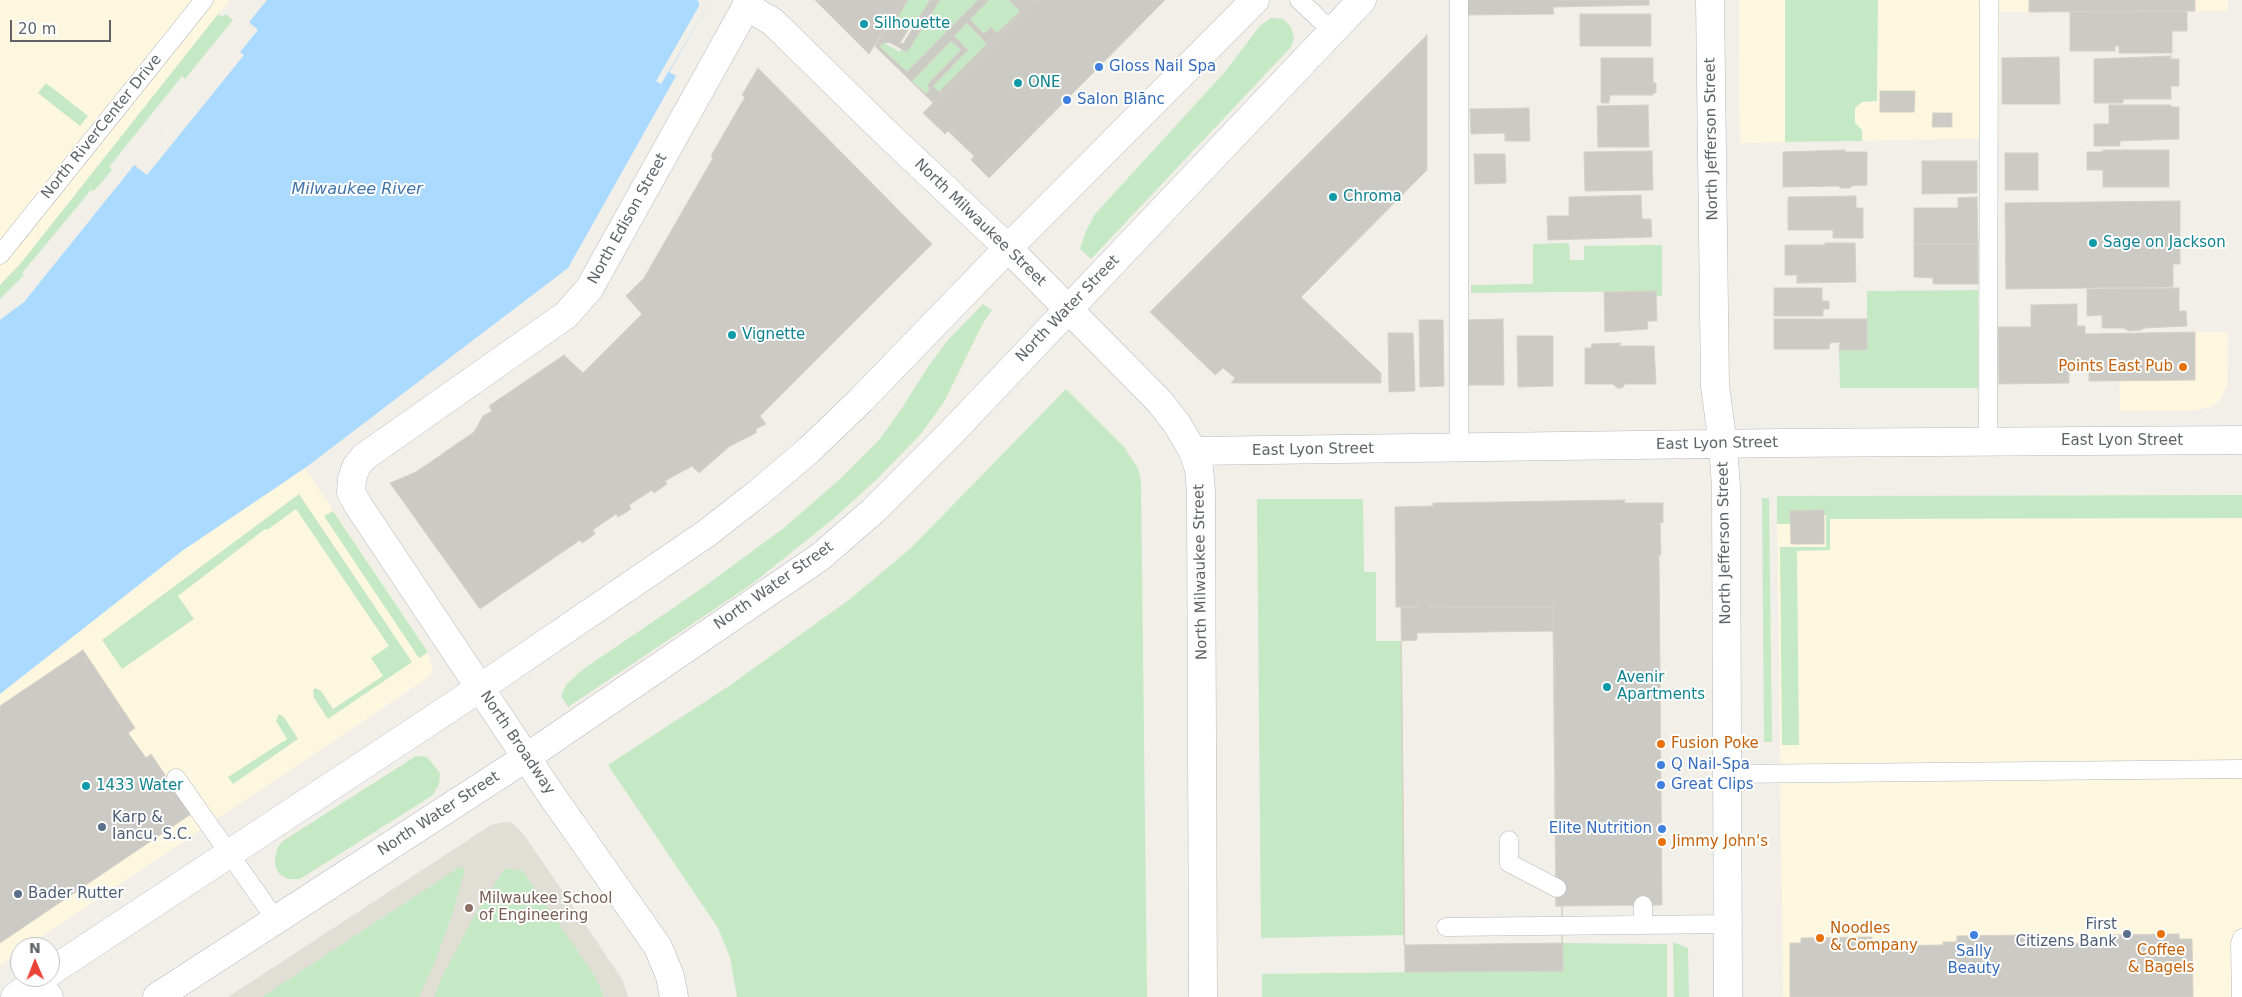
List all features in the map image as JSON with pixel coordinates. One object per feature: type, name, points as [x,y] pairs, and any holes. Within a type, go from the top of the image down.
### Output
[{"type":"street","points":[[60,972],[229,854],[480,688],[707,533],[758,494],[809,450],[860,401],[1008,248],[1255,0]]},
{"type":"street","name":"North Water Street","points":[[157,997],[527,757],[820,557],[880,504],[950,434],[1362,0]]},
{"type":"street","name":"North Jefferson Street","points":[[1710,0],[1715,386],[1723,445],[1726,488],[1728,997]]},
{"type":"street","name":"North Milwaukee Street","points":[[748,3],[773,22],[1069,308],[1160,402],[1177,424],[1193,452],[1199,469],[1201,491],[1203,997]]},
{"type":"street","name":"North Edison Street","points":[[352,492],[352,479],[356,467],[364,457],[566,315],[589,289],[748,3]]},
{"type":"street","name":"East Lyon Street","points":[[1193,452],[2242,440]]},
{"type":"street","name":"North Broadway","points":[[352,492],[550,793],[658,947],[670,976],[674,997]]},
{"type":"street","points":[[15,997],[35,987]]},
{"type":"lane","name":"North RiverCenter Drive","points":[[0,255],[204,0]]},
{"type":"lane","points":[[1299,0],[1332,31]]},
{"type":"lane","points":[[1459,0],[1459,448]]},
{"type":"lane","points":[[1988,442],[1989,0]]},
{"type":"lane","points":[[1727,774],[2242,769]]},
{"type":"lane","points":[[176,778],[276,920]]},
{"type":"lane","points":[[1509,840],[1509,863],[1556,888]]},
{"type":"lane","points":[[1643,905],[1643,925]]},
{"type":"lane","points":[[1446,927],[1728,924]]},
{"type":"lane","points":[[2240,997],[2240,943],[2242,938]]},
{"type":"shaded area","points":[[0,0],[230,0],[21,263],[0,285]]},
{"type":"shaded area","points":[[1739,0],[2228,0],[2228,11],[2000,12],[1999,138],[1740,143]]},
{"type":"shaded area","points":[[2228,332],[2227,386],[2219,401],[2210,407],[2198,410],[2120,411],[2119,333]]},
{"type":"shaded area","points":[[305,468],[427,651],[433,669],[430,676],[41,937],[10,937],[10,958],[0,965],[0,694],[182,551]]},
{"type":"shaded area","points":[[2242,495],[2242,997],[1783,997],[1777,496]]},
{"type":"shaded area","name":"Milwaukee School of Engineering","points":[[505,822],[512,823],[525,836],[622,979],[628,997],[228,997],[491,825]]},
{"type":"green space","points":[[908,0],[930,0],[913,28],[897,18]]},
{"type":"green space","points":[[940,0],[978,0],[907,72],[880,47],[881,44],[884,43],[900,52],[901,49],[907,52]]},
{"type":"green space","points":[[989,0],[1009,0],[1020,11],[997,33],[984,34],[970,19]]},
{"type":"green space","points":[[1785,0],[1878,0],[1877,101],[1862,102],[1855,108],[1855,123],[1862,130],[1862,141],[1785,142]]},
{"type":"green space","points":[[218,14],[223,17],[225,14],[233,20],[185,79],[182,76],[109,167],[112,170],[94,191],[91,190],[22,273],[24,275],[0,299],[0,285],[21,263]]},
{"type":"green space","points":[[1273,18],[1283,19],[1291,27],[1294,38],[1291,47],[1091,259],[1080,249],[1086,231],[1095,214],[1224,73],[1259,27]]},
{"type":"green space","points":[[967,23],[987,44],[939,92],[933,86],[968,50],[954,36]]},
{"type":"green space","points":[[951,41],[961,50],[927,85],[930,89],[926,94],[912,81]]},
{"type":"green space","points":[[46,83],[88,116],[80,126],[38,93]]},
{"type":"green space","points":[[1569,243],[1570,260],[1584,260],[1584,246],[1662,245],[1662,296],[1656,296],[1656,291],[1471,293],[1471,285],[1533,284],[1533,244]]},
{"type":"green space","points":[[1978,290],[1978,388],[1840,388],[1839,350],[1867,349],[1867,291]]},
{"type":"green space","points":[[983,304],[992,310],[983,323],[944,402],[920,435],[876,480],[833,519],[752,584],[568,707],[561,696],[566,685],[582,670],[698,591],[784,528],[840,479],[880,439],[947,341]]},
{"type":"green space","points":[[1066,389],[1124,447],[1138,468],[1141,481],[1147,997],[737,997],[730,957],[718,928],[608,765],[732,684],[850,599],[911,548]]},
{"type":"green space","points":[[299,494],[412,662],[328,719],[314,698],[313,690],[316,688],[321,691],[333,709],[383,676],[371,658],[389,646],[296,509],[267,530],[265,529],[178,596],[194,619],[122,669],[102,640]]},
{"type":"green space","points":[[2242,495],[2242,518],[1830,519],[1830,550],[1797,551],[1799,745],[1782,745],[1780,547],[1826,547],[1826,515],[1824,515],[1823,510],[1791,511],[1790,524],[1777,524],[1777,496]]},
{"type":"green space","points":[[1762,498],[1769,498],[1772,742],[1764,742]]},
{"type":"green space","points":[[1257,499],[1363,499],[1364,572],[1376,572],[1376,641],[1401,641],[1404,935],[1261,938]]},
{"type":"green space","points":[[333,511],[427,651],[427,653],[419,658],[324,516]]},
{"type":"green space","points":[[279,714],[284,717],[298,739],[233,784],[228,777],[287,739],[276,721]]},
{"type":"green space","points":[[416,756],[427,757],[440,773],[439,784],[433,795],[300,879],[288,879],[279,874],[275,858],[278,847],[283,841]]},
{"type":"green space","points":[[461,866],[465,870],[452,915],[433,967],[419,997],[262,997]]},
{"type":"green space","points":[[505,868],[523,871],[596,978],[604,997],[434,997],[442,977],[472,920]]},
{"type":"green space","points":[[1673,942],[1688,948],[1689,997],[1674,997]]},
{"type":"green space","points":[[1562,943],[1667,944],[1667,997],[1262,997],[1262,974],[1517,971]]},
{"type":"water","name":"Milwaukee River","points":[[267,0],[711,0],[669,72],[676,76],[568,268],[305,468],[182,551],[0,694],[0,320],[24,302]]},
{"type":"pier","points":[[697,0],[711,0],[661,84],[656,81],[699,6]]},
{"type":"pier","points":[[249,22],[258,30],[240,52],[244,55],[147,175],[134,165]]},
{"type":"building","name":"Silhouette","points":[[815,0],[903,0],[869,54]]},
{"type":"building","points":[[903,0],[908,0],[895,22],[908,30],[900,43],[903,44],[930,0],[940,0],[907,52],[889,42],[881,44],[880,47],[907,72],[978,0],[989,0],[970,19],[984,34],[991,27],[997,33],[1020,11],[1009,0],[1034,0],[933,103],[875,46]],"holes":[[[967,23],[987,44],[939,92],[933,86],[968,50],[954,36]],[[951,41],[961,50],[927,85],[930,89],[926,94],[912,81]]]},
{"type":"building","name":"ONE","points":[[1034,0],[1165,0],[989,178],[971,160],[974,156],[948,131],[945,134],[923,113]]},
{"type":"building","points":[[1460,0],[1649,0],[1649,5],[1553,7],[1554,14],[1465,15]]},
{"type":"building","points":[[2029,0],[2195,0],[2195,11],[2029,12]]},
{"type":"building","points":[[2187,11],[2187,31],[2172,31],[2172,53],[2119,53],[2119,46],[2115,46],[2115,51],[2070,51],[2070,12]]},
{"type":"building","points":[[1580,14],[1651,14],[1651,46],[1580,46]]},
{"type":"building","name":"Chroma","points":[[1427,35],[1427,170],[1301,297],[1381,373],[1381,383],[1231,383],[1235,378],[1223,368],[1215,375],[1150,312]]},
{"type":"building","points":[[2171,56],[2171,59],[2179,59],[2179,86],[2171,86],[2171,99],[2123,99],[2123,103],[2094,103],[2094,59]]},
{"type":"building","points":[[2059,57],[2060,104],[2002,104],[2002,58]]},
{"type":"building","points":[[1601,58],[1653,58],[1653,83],[1656,83],[1656,93],[1653,93],[1653,95],[1610,95],[1609,103],[1601,103]]},
{"type":"building","name":"Vignette","points":[[758,68],[932,244],[760,416],[766,424],[756,429],[756,433],[730,446],[699,473],[692,466],[665,481],[667,484],[654,493],[652,490],[629,505],[631,509],[618,517],[616,514],[593,530],[595,534],[582,543],[580,540],[480,609],[390,483],[416,472],[474,432],[483,416],[492,411],[489,406],[564,355],[583,373],[642,314],[626,296],[644,278],[713,158],[711,156],[745,97],[742,95]]},
{"type":"building","points":[[1880,91],[1915,91],[1914,112],[1880,112]]},
{"type":"building","points":[[1648,105],[1649,147],[1598,147],[1597,106]]},
{"type":"building","points":[[2109,105],[2171,105],[2171,107],[2179,107],[2179,139],[2120,141],[2120,146],[2094,146],[2094,124],[2109,124]]},
{"type":"building","points":[[1529,108],[1530,141],[1505,141],[1505,133],[1471,134],[1470,109]]},
{"type":"building","points":[[1933,113],[1952,113],[1952,127],[1932,127]]},
{"type":"building","points":[[1845,150],[1845,152],[1867,152],[1867,185],[1852,186],[1850,188],[1838,186],[1783,187],[1783,152]]},
{"type":"building","points":[[2103,150],[2169,150],[2169,187],[2103,187],[2103,170],[2087,170],[2087,152],[2103,152]]},
{"type":"building","points":[[1652,151],[1653,190],[1585,191],[1584,152]]},
{"type":"building","points":[[2005,153],[2038,153],[2038,190],[2005,190]]},
{"type":"building","points":[[1474,154],[1505,154],[1506,183],[1475,184]]},
{"type":"building","points":[[1922,161],[1977,161],[1977,193],[1922,194]]},
{"type":"building","points":[[1641,195],[1642,219],[1651,219],[1652,237],[1548,240],[1547,216],[1569,216],[1569,197]]},
{"type":"building","points":[[1856,196],[1856,208],[1863,208],[1863,238],[1833,238],[1833,230],[1788,230],[1788,197]]},
{"type":"building","points":[[1977,197],[1978,244],[1914,244],[1914,208],[1958,208],[1958,198]]},
{"type":"building","name":"Sage on Jackson","points":[[2180,201],[2180,264],[2173,264],[2173,287],[2006,289],[2005,203]]},
{"type":"building","points":[[1825,243],[1855,243],[1856,282],[1797,283],[1797,275],[1785,275],[1785,245],[1825,245]]},
{"type":"building","points":[[1914,244],[1978,244],[1978,284],[1933,284],[1933,278],[1914,277]]},
{"type":"building","points":[[1774,288],[1822,288],[1822,301],[1829,301],[1829,309],[1823,309],[1823,316],[1774,316]]},
{"type":"building","points":[[2179,288],[2179,311],[2186,311],[2187,326],[2145,328],[2129,331],[2124,328],[2102,328],[2102,315],[2087,316],[2087,289]]},
{"type":"building","points":[[1656,291],[1657,321],[1647,321],[1648,329],[1605,332],[1604,292]]},
{"type":"building","points":[[2077,304],[2077,326],[2085,326],[2085,334],[2195,332],[2195,380],[2089,381],[2089,369],[2069,369],[2069,383],[1999,384],[1998,327],[2031,327],[2031,305]]},
{"type":"building","points":[[1503,319],[1504,385],[1467,385],[1466,320]]},
{"type":"building","points":[[1774,319],[1867,319],[1867,350],[1839,350],[1840,342],[1830,343],[1829,349],[1774,349]]},
{"type":"building","points":[[1419,320],[1443,320],[1444,386],[1420,387]]},
{"type":"building","points":[[1388,333],[1413,333],[1415,391],[1389,392]]},
{"type":"building","points":[[1517,336],[1553,336],[1553,386],[1518,387]]},
{"type":"building","points":[[1620,343],[1620,346],[1654,346],[1656,384],[1625,384],[1622,388],[1617,388],[1613,384],[1585,384],[1585,348],[1591,348],[1592,344]]},
{"type":"building","name":"Avenir Apartments","points":[[1625,500],[1624,503],[1663,503],[1663,523],[1660,522],[1661,555],[1659,555],[1662,905],[1556,906],[1553,607],[1430,608],[1430,602],[1417,601],[1418,607],[1396,607],[1395,507],[1433,506],[1433,503]]},
{"type":"building","points":[[1824,510],[1824,544],[1791,544],[1790,511]]},
{"type":"building","points":[[1417,601],[1430,602],[1430,608],[1553,607],[1556,906],[1562,906],[1563,971],[1405,972],[1401,607],[1418,607]]},
{"type":"building","points":[[1554,631],[1556,906],[1562,906],[1562,943],[1404,945],[1401,641],[1417,640],[1417,633]]},
{"type":"building","name":"1433 Water","points":[[83,650],[135,728],[128,733],[146,758],[151,754],[191,814],[0,943],[0,706]]},
{"type":"building","points":[[2179,934],[2179,939],[2192,939],[2193,997],[1790,997],[1790,943],[1801,943],[1801,938],[1872,937],[1872,942],[1885,942],[1885,946],[1943,945],[1943,942],[1957,942],[1957,936],[2025,935],[2025,941],[2038,940],[2038,944],[2096,943],[2096,940],[2110,940],[2110,935]]},
{"type":"place","name":"Silhouette","points":[[864,24]]},
{"type":"place","name":"Gloss Nail Spa","points":[[1099,67]]},
{"type":"place","name":"ONE","points":[[1018,83]]},
{"type":"place","name":"Salon Blānc","points":[[1067,100]]},
{"type":"place","name":"Chroma","points":[[1333,197]]},
{"type":"place","name":"Sage on Jackson","points":[[2093,243]]},
{"type":"place","name":"Vignette","points":[[732,335]]},
{"type":"place","name":"Points East Pub","points":[[2183,367]]},
{"type":"place","name":"Avenir Apartments","points":[[1607,687]]},
{"type":"place","name":"Fusion Poke","points":[[1661,744]]},
{"type":"place","name":"Q Nail-Spa","points":[[1661,765]]},
{"type":"place","name":"Great Clips","points":[[1661,785]]},
{"type":"place","name":"1433 Water","points":[[86,786]]},
{"type":"place","name":"Karp & Iancu, S.C.","points":[[102,827]]},
{"type":"place","name":"Elite Nutrition","points":[[1662,829]]},
{"type":"place","name":"Jimmy John's","points":[[1662,842]]},
{"type":"place","name":"Bader Rutter","points":[[18,894]]},
{"type":"place","name":"Milwaukee School of Engineering","points":[[469,908]]},
{"type":"place","name":"First Citizens Bank","points":[[2127,934]]},
{"type":"place","name":"Coffee & Bagels","points":[[2161,934]]},
{"type":"place","name":"Sally Beauty","points":[[1974,935]]},
{"type":"place","name":"Noodles & Company","points":[[1820,938]]}]
